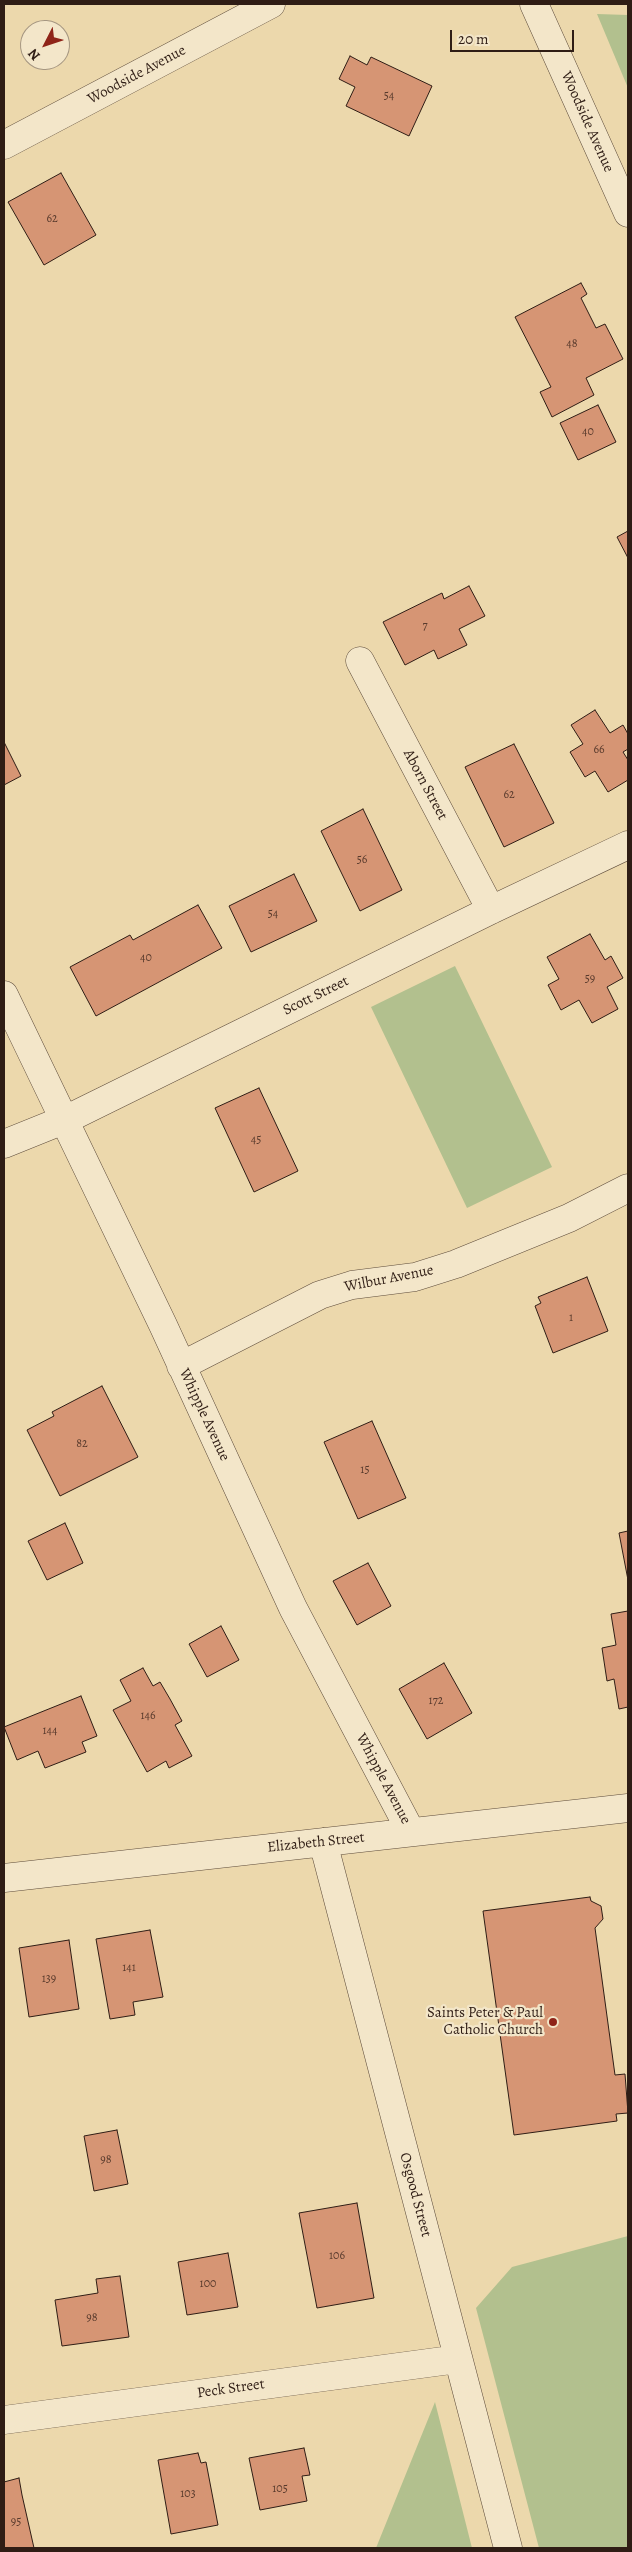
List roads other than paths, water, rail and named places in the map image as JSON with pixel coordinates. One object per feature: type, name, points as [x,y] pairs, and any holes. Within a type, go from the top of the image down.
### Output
[{"type":"street","name":"Woodside Avenue","points":[[4,145],[271,4]]},
{"type":"street","name":"Woodside Avenue","points":[[534,4],[628,213]]},
{"type":"street","name":"Aborn Street","points":[[360,661],[490,910]]},
{"type":"street","name":"Scott Street","points":[[4,1144],[64,1120],[490,910],[628,845]]},
{"type":"street","name":"Whipple Avenue","points":[[4,995],[181,1366],[293,1608],[411,1832]]},
{"type":"street","name":"Wilbur Avenue","points":[[181,1366],[320,1295],[352,1285],[415,1277],[456,1264],[569,1218],[628,1188]]},
{"type":"street","name":"Elizabeth Street","points":[[4,1878],[628,1808]]},
{"type":"street","name":"Osgood Street","points":[[323,1842],[508,2548]]},
{"type":"street","name":"Peck Street","points":[[4,2420],[458,2359]]},
{"type":"place","name":"Saints Peter & Paul Catholic Church","points":[[553,2022]]}]
